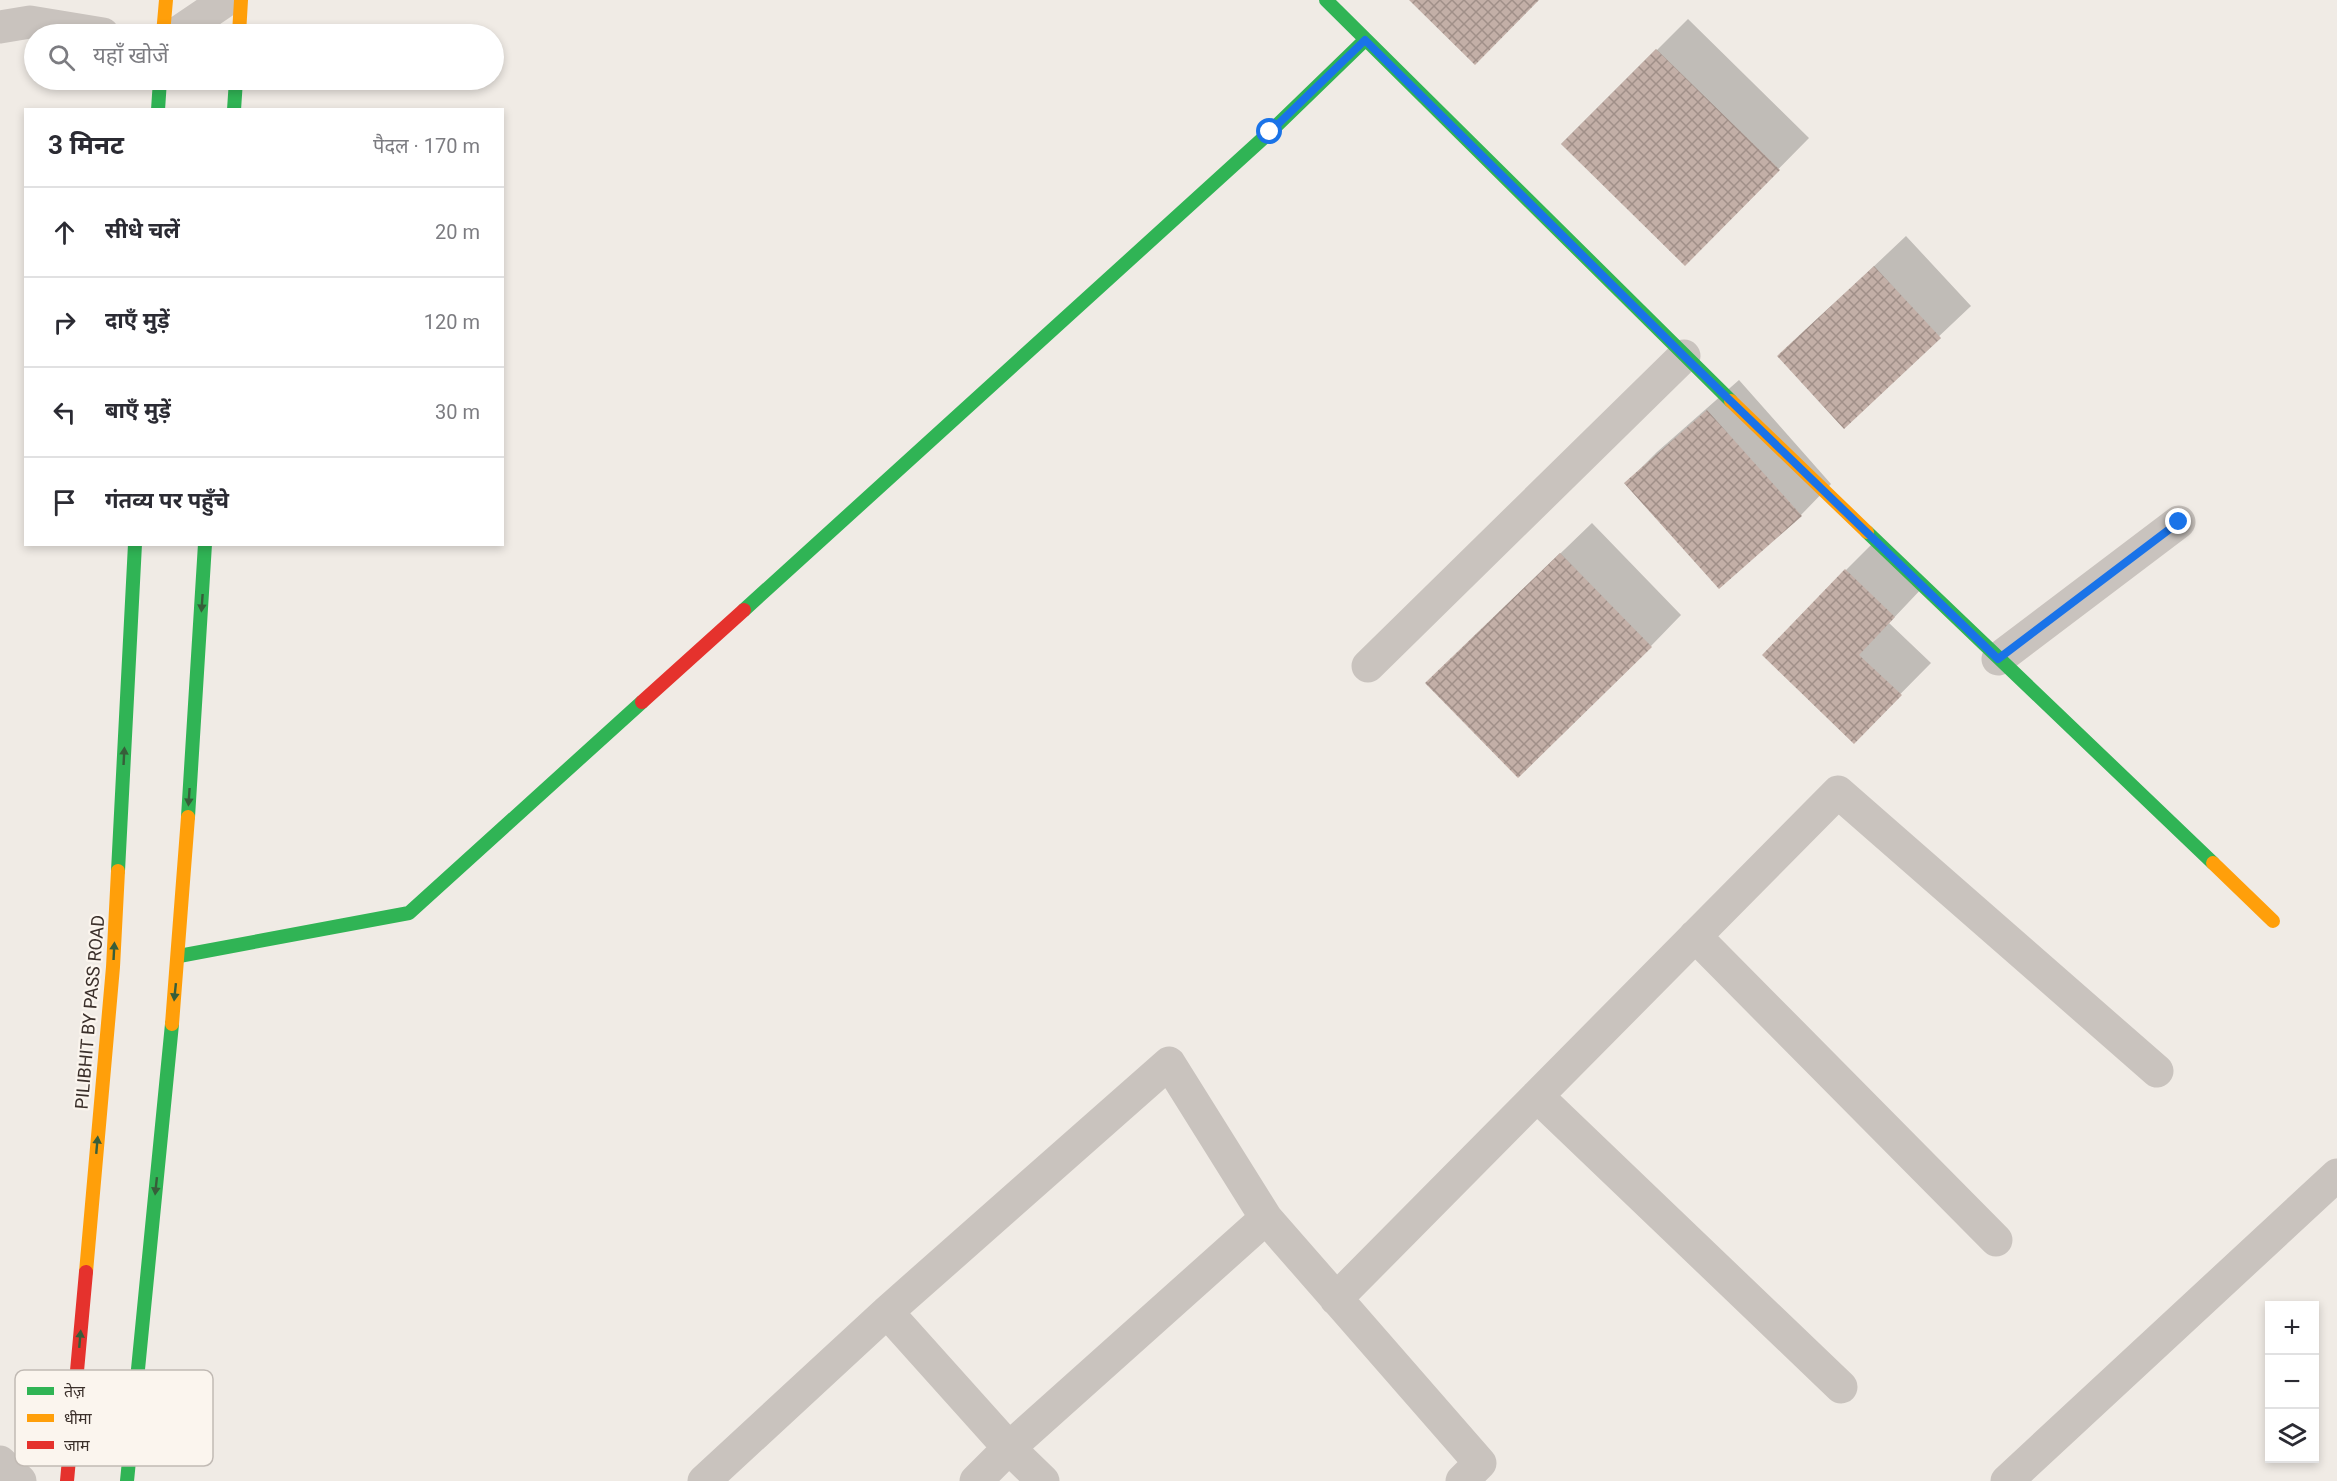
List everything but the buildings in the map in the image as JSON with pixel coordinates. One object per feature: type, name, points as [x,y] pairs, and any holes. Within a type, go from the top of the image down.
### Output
[{"type":"street","points":[[164,24],[166,0]]},
{"type":"street","points":[[191,24],[226,0]]},
{"type":"street","points":[[240,24],[241,0]]},
{"type":"street","points":[[1326,0],[1684,356],[2274,921]]},
{"type":"street","points":[[0,27],[30,22],[42,24]]},
{"type":"street","points":[[178,956],[409,913],[1270,132],[1365,40]]},
{"type":"street","points":[[158,108],[159,90]]},
{"type":"street","points":[[234,108],[235,90]]},
{"type":"street","points":[[1368,666],[1684,356]]},
{"type":"street","points":[[1998,659],[2179,522]]},
{"type":"street","name":"PILIBHIT BY PASS ROAD","points":[[77,1370],[113,967],[135,546]]},
{"type":"street","points":[[138,1370],[178,956],[205,546]]},
{"type":"street","points":[[1336,1299],[1838,792],[2157,1071]]},
{"type":"street","points":[[1695,936],[1996,1240]]},
{"type":"street","points":[[704,1481],[887,1312],[1169,1063],[1266,1218],[1480,1463],[1462,1481]]},
{"type":"street","points":[[1537,1096],[1840,1387]]},
{"type":"street","points":[[2007,1481],[2337,1175]]},
{"type":"street","points":[[976,1481],[1009,1448],[1266,1218]]},
{"type":"street","points":[[887,1312],[1009,1448],[1043,1481]]},
{"type":"street","points":[[0,1462],[20,1481]]},
{"type":"street","name":"PILIBHIT BY PASS ROAD","points":[[67,1481],[68,1466]]},
{"type":"street","points":[[127,1481],[128,1466]]},
{"type":"traffic: fast","points":[[1326,0],[1731,401]]},
{"type":"traffic: fast","points":[[744,610],[1270,132],[1365,40]]},
{"type":"traffic: fast","points":[[158,108],[159,90]]},
{"type":"traffic: fast","points":[[234,108],[235,90]]},
{"type":"traffic: fast","points":[[1867,532],[2213,863]]},
{"type":"traffic: fast","points":[[118,871],[135,546]]},
{"type":"traffic: fast","points":[[188,817],[205,546]]},
{"type":"traffic: fast","points":[[179,956],[409,913],[642,702]]},
{"type":"traffic: fast","points":[[138,1370],[172,1024]]},
{"type":"traffic: fast","points":[[127,1481],[128,1466]]},
{"type":"traffic: slow","points":[[164,24],[166,0]]},
{"type":"traffic: slow","points":[[240,24],[241,0]]},
{"type":"traffic: slow","points":[[1731,401],[1867,532]]},
{"type":"traffic: slow","points":[[172,1024],[188,817]]},
{"type":"traffic: slow","points":[[2213,863],[2273,921]]},
{"type":"traffic: slow","points":[[86,1272],[113,967],[118,871]]},
{"type":"traffic: jam","points":[[642,702],[744,610]]},
{"type":"traffic: jam","points":[[77,1370],[86,1272]]},
{"type":"traffic: jam","points":[[67,1481],[68,1466]]},
{"type":"route","points":[[1270,132],[1365,40],[1684,356],[1998,659],[2179,522]]}]
